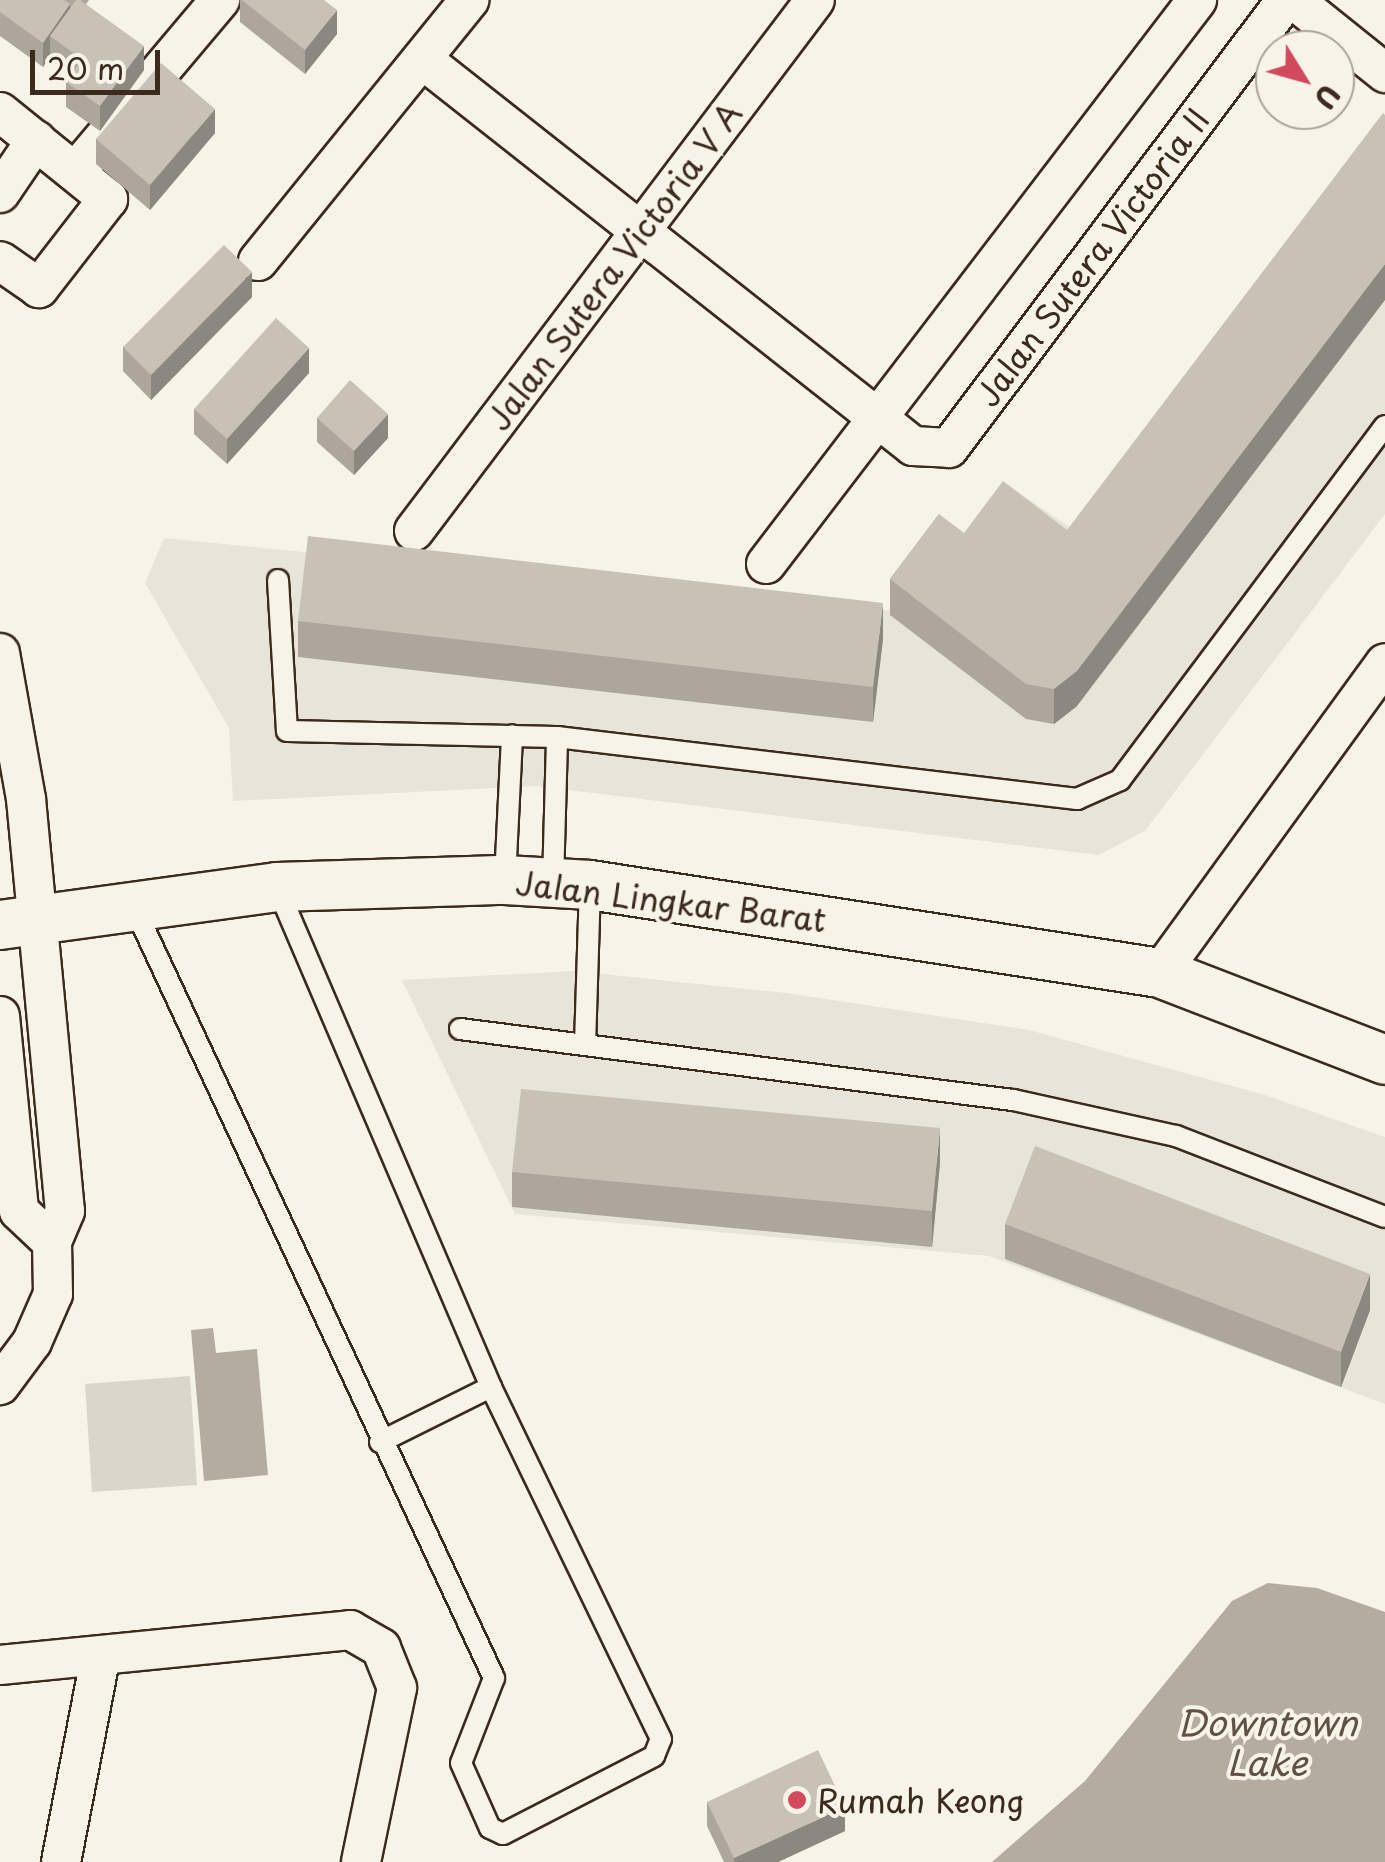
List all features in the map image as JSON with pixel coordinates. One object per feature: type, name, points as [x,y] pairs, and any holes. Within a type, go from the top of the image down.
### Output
[{"type":"street","points":[[76,170],[220,0]]},
{"type":"street","points":[[258,261],[469,0]]},
{"type":"street","name":"Jalan Sutera Victoria V A","points":[[414,531],[815,0]]},
{"type":"street","points":[[766,564],[1197,0]]},
{"type":"street","name":"Jalan Sutera Victoria II","points":[[877,417],[913,446],[949,448],[1286,0]]},
{"type":"street","points":[[1294,0],[1385,73]]},
{"type":"street","points":[[422,59],[638,234],[877,417]]},
{"type":"street","points":[[0,112],[108,199],[39,288],[0,261]]},
{"type":"street","points":[[0,193],[36,140]]},
{"type":"street","points":[[0,653],[26,799],[18,922],[65,1211],[52,1242],[54,1294],[32,1342],[0,1385]]},
{"type":"street","points":[[1160,973],[1385,664]]},
{"type":"street","name":"Jalan Lingkar Barat","points":[[18,922],[276,888],[505,880],[571,884],[1160,973],[1385,1060]]},
{"type":"street","points":[[0,1016],[19,1211],[52,1242]]},
{"type":"street","points":[[0,1665],[100,1660],[350,1630],[380,1648],[397,1688],[361,1862]]},
{"type":"street","points":[[61,1862],[100,1660]]},
{"type":"lane","points":[[278,580],[288,731],[557,737],[1077,799],[1120,780],[1385,426]]},
{"type":"lane","points":[[505,880],[512,735]]},
{"type":"lane","points":[[557,737],[585,1045]]},
{"type":"lane","points":[[132,904],[380,1442],[494,1678],[461,1763],[490,1828],[504,1834],[641,1764],[654,1756],[661,1739],[491,1387],[276,888]]},
{"type":"lane","points":[[460,1029],[1014,1100],[1176,1136],[1385,1217]]},
{"type":"lane","points":[[380,1442],[491,1387]]},
{"type":"shaded area","points":[[1385,147],[1385,514],[1145,831],[1098,855],[536,786],[233,801],[229,728],[145,583],[164,538],[926,614],[927,598],[1011,487],[1094,544]]},
{"type":"shaded area","points":[[573,971],[787,993],[1029,1030],[1265,1095],[1385,1137],[1385,1404],[989,1256],[515,1214],[402,980]]},
{"type":"shaded area","points":[[190,1376],[197,1485],[92,1492],[85,1384]]},
{"type":"water","points":[[213,1328],[216,1353],[257,1349],[268,1475],[204,1481],[191,1330]]},
{"type":"water","name":"Downtown Lake","points":[[1268,1583],[1317,1588],[1385,1612],[1385,1862],[992,1862],[1085,1781],[1232,1601]]},
{"type":"building","points":[[0,0],[64,0],[70,4],[43,43],[0,12]]},
{"type":"building","points":[[76,0],[144,46],[100,106],[66,82],[82,59],[50,36]]},
{"type":"building","points":[[242,0],[324,0],[337,10],[305,50]]},
{"type":"building","points":[[161,63],[215,109],[150,185],[96,139]]},
{"type":"building","points":[[1383,113],[1385,264],[1077,671],[1054,689],[1026,684],[890,579],[939,514],[964,533],[1003,481],[1067,530]]},
{"type":"building","points":[[224,245],[252,272],[151,375],[123,347]]},
{"type":"building","points":[[276,318],[309,348],[227,439],[194,409]]},
{"type":"building","points":[[350,380],[388,414],[354,451],[317,418]]},
{"type":"building","points":[[308,536],[883,603],[873,687],[298,621]]},
{"type":"building","points":[[521,1089],[940,1128],[932,1211],[512,1172]]},
{"type":"building","points":[[1035,1146],[1370,1274],[1341,1352],[1005,1224]]},
{"type":"building","points":[[818,1750],[845,1807],[734,1858],[707,1802]]},
{"type":"place","name":"Rumah Keong","points":[[797,1800]]}]
